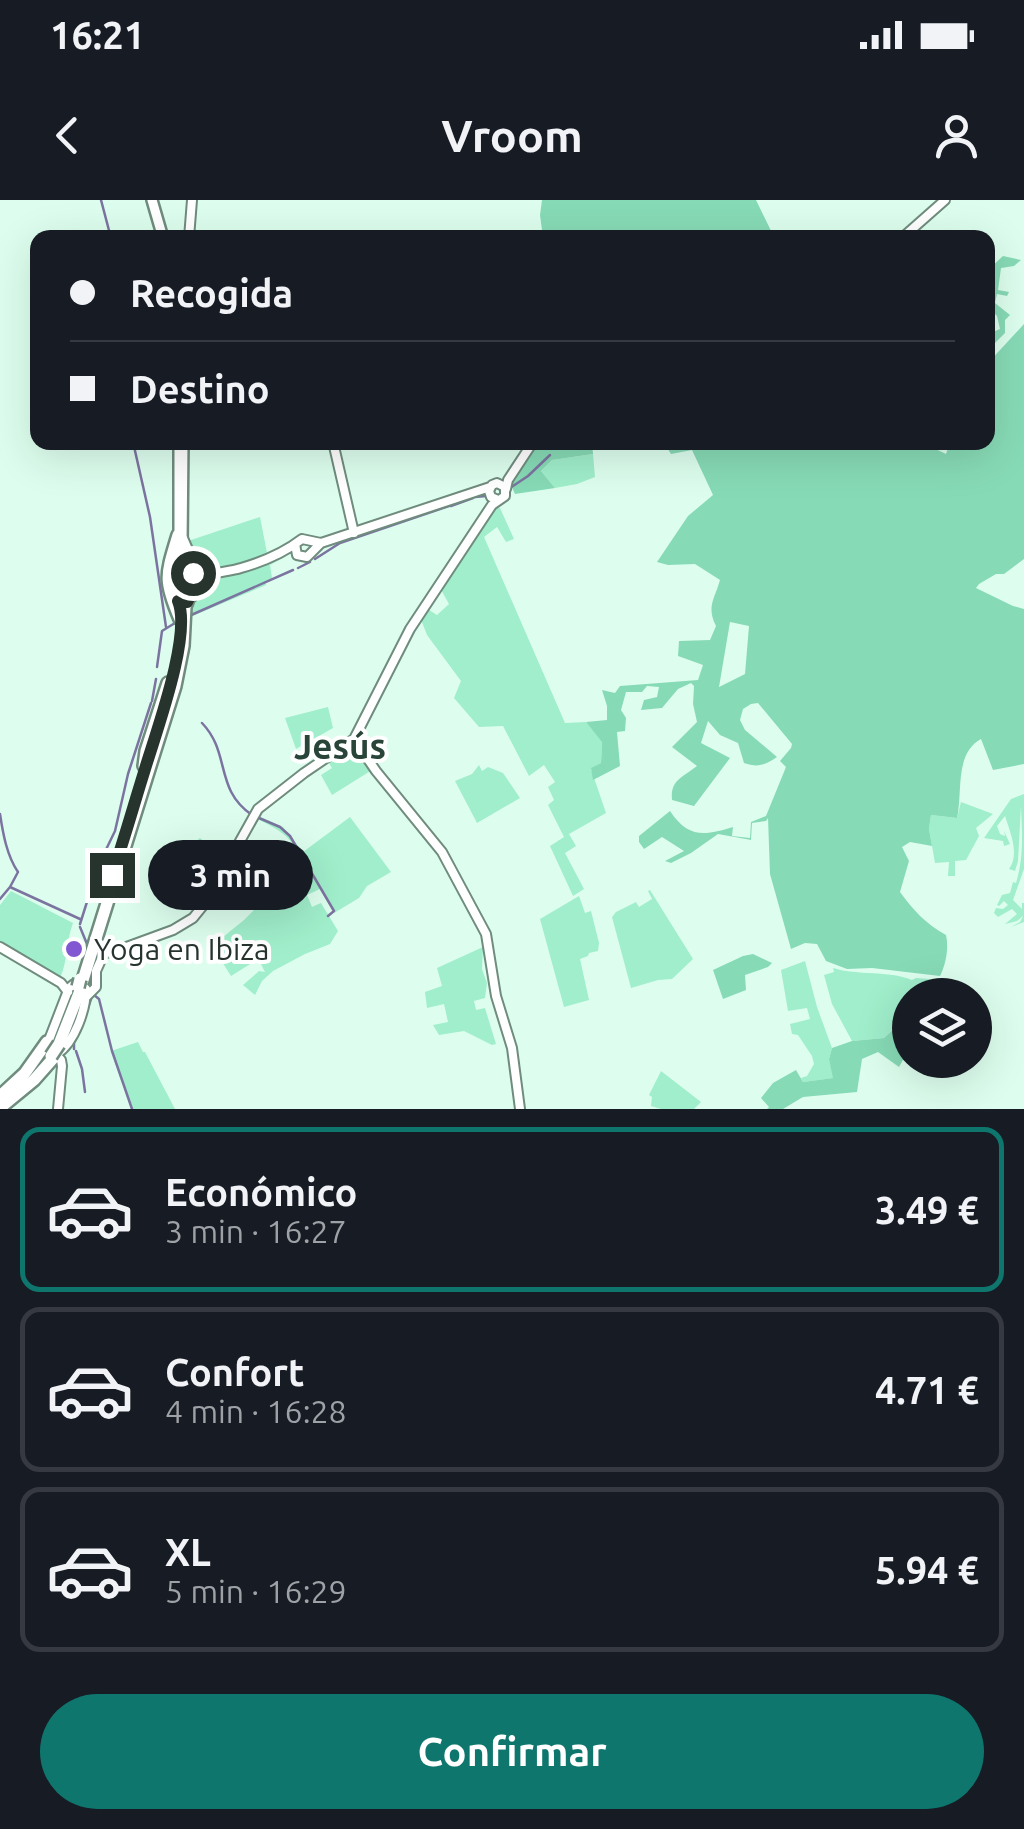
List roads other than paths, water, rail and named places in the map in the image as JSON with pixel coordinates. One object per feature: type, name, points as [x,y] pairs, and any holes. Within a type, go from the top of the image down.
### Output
[{"type":"highway","points":[[180,535],[168,563],[167,578],[182,618]]},
{"type":"highway","points":[[0,1102],[56,1051],[174,679],[182,601]]},
{"type":"main road","points":[[150,200],[159,230]]},
{"type":"main road","points":[[181,450],[179,548],[181,556],[190,561],[194,584],[191,597],[182,601],[173,593],[170,579],[172,565],[181,556]]},
{"type":"street","points":[[190,230],[192,200]]},
{"type":"street","points":[[911,230],[944,200]]},
{"type":"street","points":[[335,450],[354,533]]},
{"type":"street","points":[[0,947],[79,987],[96,984],[97,967],[108,952],[174,930],[197,914],[256,811],[354,739],[410,628],[495,493],[527,450]]},
{"type":"street","points":[[194,584],[206,576],[238,570],[293,549],[302,540],[312,546],[321,544],[495,493]]},
{"type":"street","points":[[180,535],[197,570],[206,576]]},
{"type":"street","points":[[293,549],[304,558],[312,546]]},
{"type":"street","points":[[192,570],[206,576]]},
{"type":"street","points":[[182,618],[206,576]]},
{"type":"street","points":[[354,739],[442,852],[487,938],[496,996],[514,1053],[520,1109]]},
{"type":"street","points":[[56,1051],[59,1109]]},
{"type":"street","points":[[56,1051],[59,1109]]},
{"type":"waterway","points":[[101,200],[109,230]]},
{"type":"waterway","points":[[135,450],[150,517],[166,627]]},
{"type":"waterway","points":[[510,488],[550,455]]},
{"type":"waterway","points":[[475,497],[486,496]]},
{"type":"waterway","points":[[451,506],[473,498]]},
{"type":"waterway","points":[[315,559],[340,543],[449,506]]},
{"type":"waterway","points":[[298,568],[310,562]]},
{"type":"waterway","points":[[189,616],[293,570]]},
{"type":"waterway","points":[[157,667],[162,631],[175,623]]},
{"type":"waterway","points":[[152,701],[156,679]]},
{"type":"waterway","points":[[80,924],[99,864],[115,831],[151,703]]},
{"type":"waterway","points":[[202,723],[217,746],[232,794],[252,815]]},
{"type":"waterway","points":[[0,814],[8,852],[18,872],[10,887]]},
{"type":"waterway","points":[[259,818],[290,836],[334,911],[328,916]]},
{"type":"waterway","points":[[0,899],[10,887],[80,919]]},
{"type":"waterway","points":[[80,927],[87,944]]},
{"type":"waterway","points":[[92,987],[94,960],[104,942]]},
{"type":"waterway","points":[[94,995],[99,999],[132,1109]]},
{"type":"waterway","points":[[85,1017],[92,996]]},
{"type":"waterway","points":[[74,1039],[74,1049]]},
{"type":"waterway","points":[[76,1051],[85,1092]]},
{"type":"place","name":"Yoga en Ibiza","points":[[74,949]]},
{"type":"district","name":"Jesús","points":[[340,746]]}]
